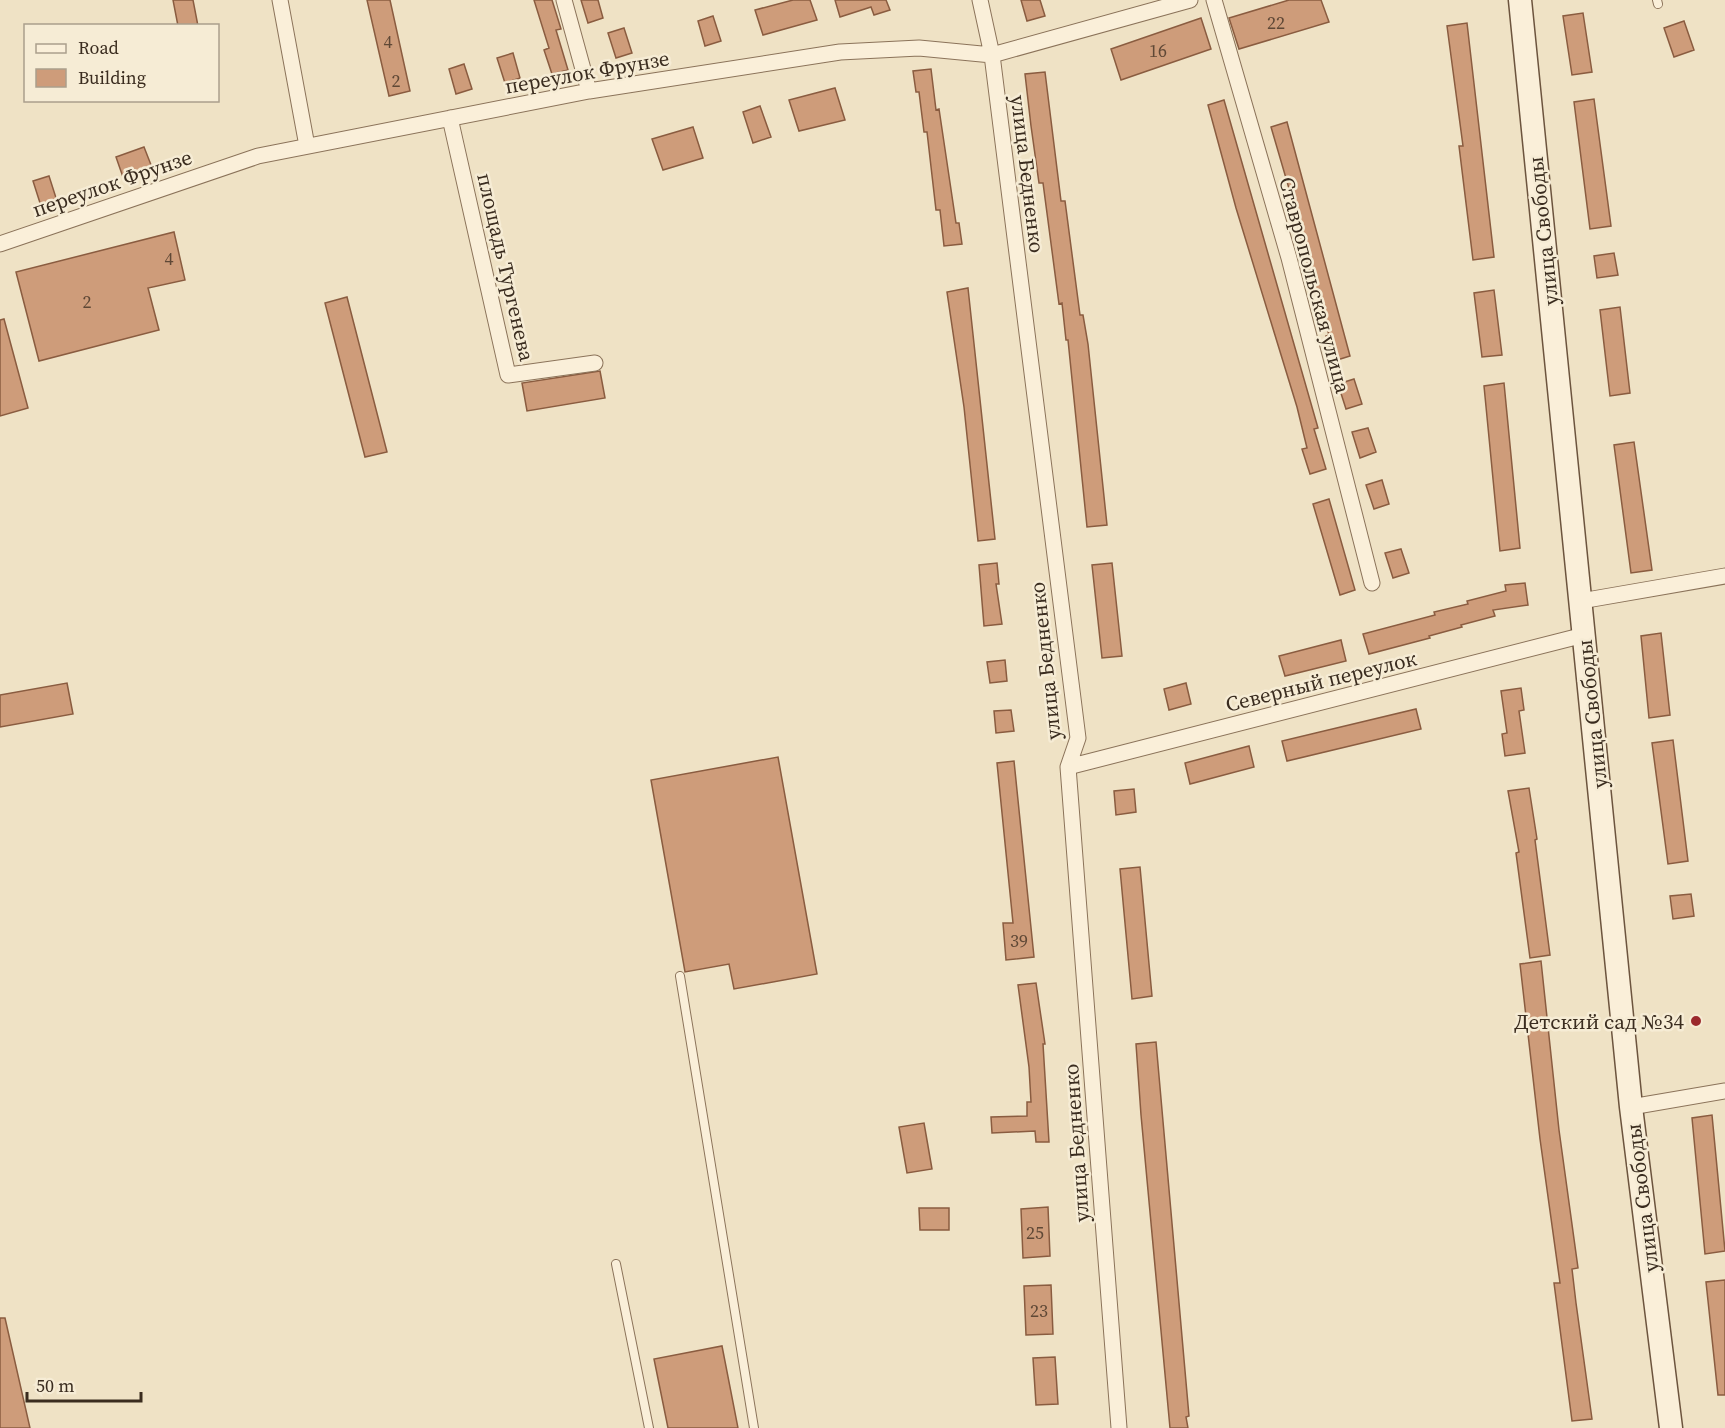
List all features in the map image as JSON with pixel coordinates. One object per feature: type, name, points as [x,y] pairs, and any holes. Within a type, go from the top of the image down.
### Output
[{"type":"main road","name":"улица Свободы","points":[[1520,0],[1631,1107],[1671,1428]]},
{"type":"street","points":[[280,0],[307,146]]},
{"type":"street","points":[[564,0],[589,91]]},
{"type":"street","name":"улица Бедненко","points":[[980,0],[992,55],[1078,738],[1068,767],[1119,1428]]},
{"type":"street","name":"переулок Фрунзе","points":[[0,244],[258,156],[589,91],[840,52],[919,48],[992,55],[1190,0]]},
{"type":"street","name":"Ставропольская улица","points":[[1214,0],[1289,258],[1372,583]]},
{"type":"street","name":"площадь Тургенева","points":[[450,118],[508,375],[595,363]]},
{"type":"street","points":[[1581,601],[1725,576]]},
{"type":"street","name":"Северный переулок","points":[[1068,767],[1584,635]]},
{"type":"street","points":[[1631,1107],[1725,1091]]},
{"type":"lane","points":[[680,976],[754,1428]]},
{"type":"lane","points":[[616,1264],[649,1428]]},
{"type":"building","points":[[173,0],[193,0],[198,24],[178,24]]},
{"type":"building","points":[[367,0],[390,0],[410,91],[389,96]]},
{"type":"building","points":[[534,0],[552,0],[561,29],[556,30],[568,70],[552,74],[544,50],[549,48]]},
{"type":"building","points":[[581,0],[598,0],[603,18],[588,23]]},
{"type":"building","points":[[793,0],[810,0],[817,20],[763,35],[755,10]]},
{"type":"building","points":[[835,0],[886,0],[890,10],[874,15],[871,7],[840,17]]},
{"type":"building","points":[[1021,0],[1040,0],[1045,16],[1027,21]]},
{"type":"building","points":[[1289,0],[1321,0],[1329,22],[1239,49],[1229,18]]},
{"type":"building","points":[[1583,13],[1592,72],[1572,75],[1563,16]]},
{"type":"building","points":[[713,16],[721,41],[705,46],[698,21]]},
{"type":"building","points":[[1201,18],[1211,49],[1121,80],[1111,49]]},
{"type":"building","points":[[1684,21],[1694,50],[1674,57],[1664,28]]},
{"type":"building","points":[[1467,23],[1494,257],[1473,260],[1459,146],[1463,146],[1447,26]]},
{"type":"building","points":[[624,28],[632,53],[616,58],[608,33]]},
{"type":"building","points":[[513,53],[520,78],[505,83],[497,58]]},
{"type":"building","points":[[464,64],[472,89],[456,94],[449,69]]},
{"type":"building","points":[[931,69],[956,223],[959,223],[962,244],[944,246],[940,210],[936,210],[927,132],[924,132],[919,92],[916,92],[913,71]]},
{"type":"building","points":[[1045,72],[1061,201],[1065,201],[1080,315],[1083,315],[1088,344],[1107,525],[1087,527],[1068,340],[1066,340],[1062,303],[1059,304],[1043,183],[1039,183],[1031,126],[1025,74]]},
{"type":"building","points":[[835,88],[845,120],[799,131],[789,100]]},
{"type":"building","points":[[1594,99],[1611,226],[1590,229],[1574,102]]},
{"type":"building","points":[[1224,100],[1318,428],[1314,429],[1326,469],[1310,474],[1302,449],[1307,448],[1297,407],[1236,208],[1208,105]]},
{"type":"building","points":[[760,106],[771,137],[753,143],[743,112]]},
{"type":"building","points":[[1287,122],[1350,356],[1334,361],[1326,336],[1329,335],[1298,227],[1300,226],[1271,127]]},
{"type":"building","points":[[693,127],[703,158],[663,170],[652,139]]},
{"type":"building","points":[[144,147],[153,170],[124,180],[116,157]]},
{"type":"building","points":[[49,176],[57,201],[41,206],[33,181]]},
{"type":"building","points":[[174,232],[185,280],[148,288],[159,330],[39,361],[16,272]]},
{"type":"building","points":[[1614,253],[1618,275],[1597,278],[1594,256]]},
{"type":"building","points":[[968,288],[995,539],[978,541],[964,407],[947,292]]},
{"type":"building","points":[[1494,290],[1502,355],[1482,357],[1474,293]]},
{"type":"building","points":[[347,297],[387,452],[365,457],[325,303]]},
{"type":"building","points":[[1620,307],[1630,393],[1610,396],[1600,310]]},
{"type":"building","points":[[4,319],[28,408],[0,416],[0,320]]},
{"type":"building","points":[[600,371],[605,398],[527,411],[522,383]]},
{"type":"building","points":[[1354,379],[1362,404],[1346,409],[1338,384]]},
{"type":"building","points":[[1504,383],[1520,548],[1500,551],[1484,386]]},
{"type":"building","points":[[1368,428],[1376,452],[1360,458],[1352,432]]},
{"type":"building","points":[[1634,442],[1652,570],[1631,573],[1614,445]]},
{"type":"building","points":[[1382,480],[1389,504],[1374,509],[1366,485]]},
{"type":"building","points":[[1329,499],[1355,590],[1340,595],[1313,504]]},
{"type":"building","points":[[1401,549],[1409,573],[1393,578],[1385,553]]},
{"type":"building","points":[[997,563],[999,584],[996,584],[1002,624],[984,626],[979,565]]},
{"type":"building","points":[[1112,563],[1122,656],[1102,658],[1092,565]]},
{"type":"building","points":[[1525,583],[1528,605],[1493,610],[1495,616],[1461,625],[1462,627],[1429,636],[1430,638],[1369,654],[1363,634],[1435,615],[1434,612],[1468,604],[1467,601],[1506,591],[1505,585]]},
{"type":"building","points":[[1661,633],[1670,715],[1649,718],[1641,636]]},
{"type":"building","points":[[1341,640],[1346,661],[1285,676],[1279,656]]},
{"type":"building","points":[[1005,660],[1007,681],[990,683],[987,662]]},
{"type":"building","points":[[67,683],[73,714],[0,727],[0,695]]},
{"type":"building","points":[[1186,683],[1191,704],[1169,710],[1164,689]]},
{"type":"building","points":[[1521,688],[1524,710],[1519,711],[1525,753],[1505,756],[1502,734],[1507,733],[1501,691]]},
{"type":"building","points":[[1416,709],[1421,729],[1287,761],[1282,741]]},
{"type":"building","points":[[1011,710],[1014,731],[996,733],[994,711]]},
{"type":"building","points":[[1673,740],[1688,861],[1668,864],[1652,743]]},
{"type":"building","points":[[1249,746],[1254,767],[1190,784],[1185,763]]},
{"type":"building","points":[[778,757],[817,974],[734,989],[729,964],[685,972],[651,780]]},
{"type":"building","points":[[1014,761],[1034,957],[1006,960],[1003,923],[1013,923],[997,763]]},
{"type":"building","points":[[1529,788],[1550,955],[1530,958],[1516,853],[1519,852],[1508,791]]},
{"type":"building","points":[[1134,789],[1136,812],[1116,815],[1114,791]]},
{"type":"building","points":[[1140,867],[1152,996],[1132,999],[1120,869]]},
{"type":"building","points":[[1691,894],[1694,916],[1673,919],[1670,896]]},
{"type":"building","points":[[1541,961],[1559,1130],[1578,1268],[1572,1269],[1592,1419],[1572,1421],[1554,1283],[1560,1283],[1540,1139],[1520,964]]},
{"type":"building","points":[[1036,983],[1045,1044],[1043,1044],[1049,1142],[1036,1142],[1035,1131],[992,1133],[991,1117],[1027,1116],[1027,1102],[1031,1102],[1029,1067],[1018,985]]},
{"type":"building","points":[[1156,1042],[1189,1416],[1186,1417],[1188,1428],[1170,1428],[1141,1115],[1136,1044]]},
{"type":"building","points":[[1712,1115],[1725,1251],[1705,1254],[1692,1118]]},
{"type":"building","points":[[924,1123],[932,1169],[907,1173],[899,1127]]},
{"type":"building","points":[[1048,1207],[1050,1256],[1023,1258],[1021,1209]]},
{"type":"building","points":[[919,1208],[949,1208],[949,1230],[920,1230]]},
{"type":"building","points":[[1725,1280],[1725,1395],[1718,1395],[1706,1282]]},
{"type":"building","points":[[1051,1285],[1053,1334],[1026,1335],[1024,1286]]},
{"type":"building","points":[[0,1318],[5,1318],[30,1428],[0,1428]]},
{"type":"building","points":[[722,1346],[738,1428],[668,1428],[654,1359]]},
{"type":"building","points":[[1055,1357],[1058,1404],[1036,1405],[1033,1358]]},
{"type":"place","name":"Детский сад №34","points":[[1696,1021]]}]
